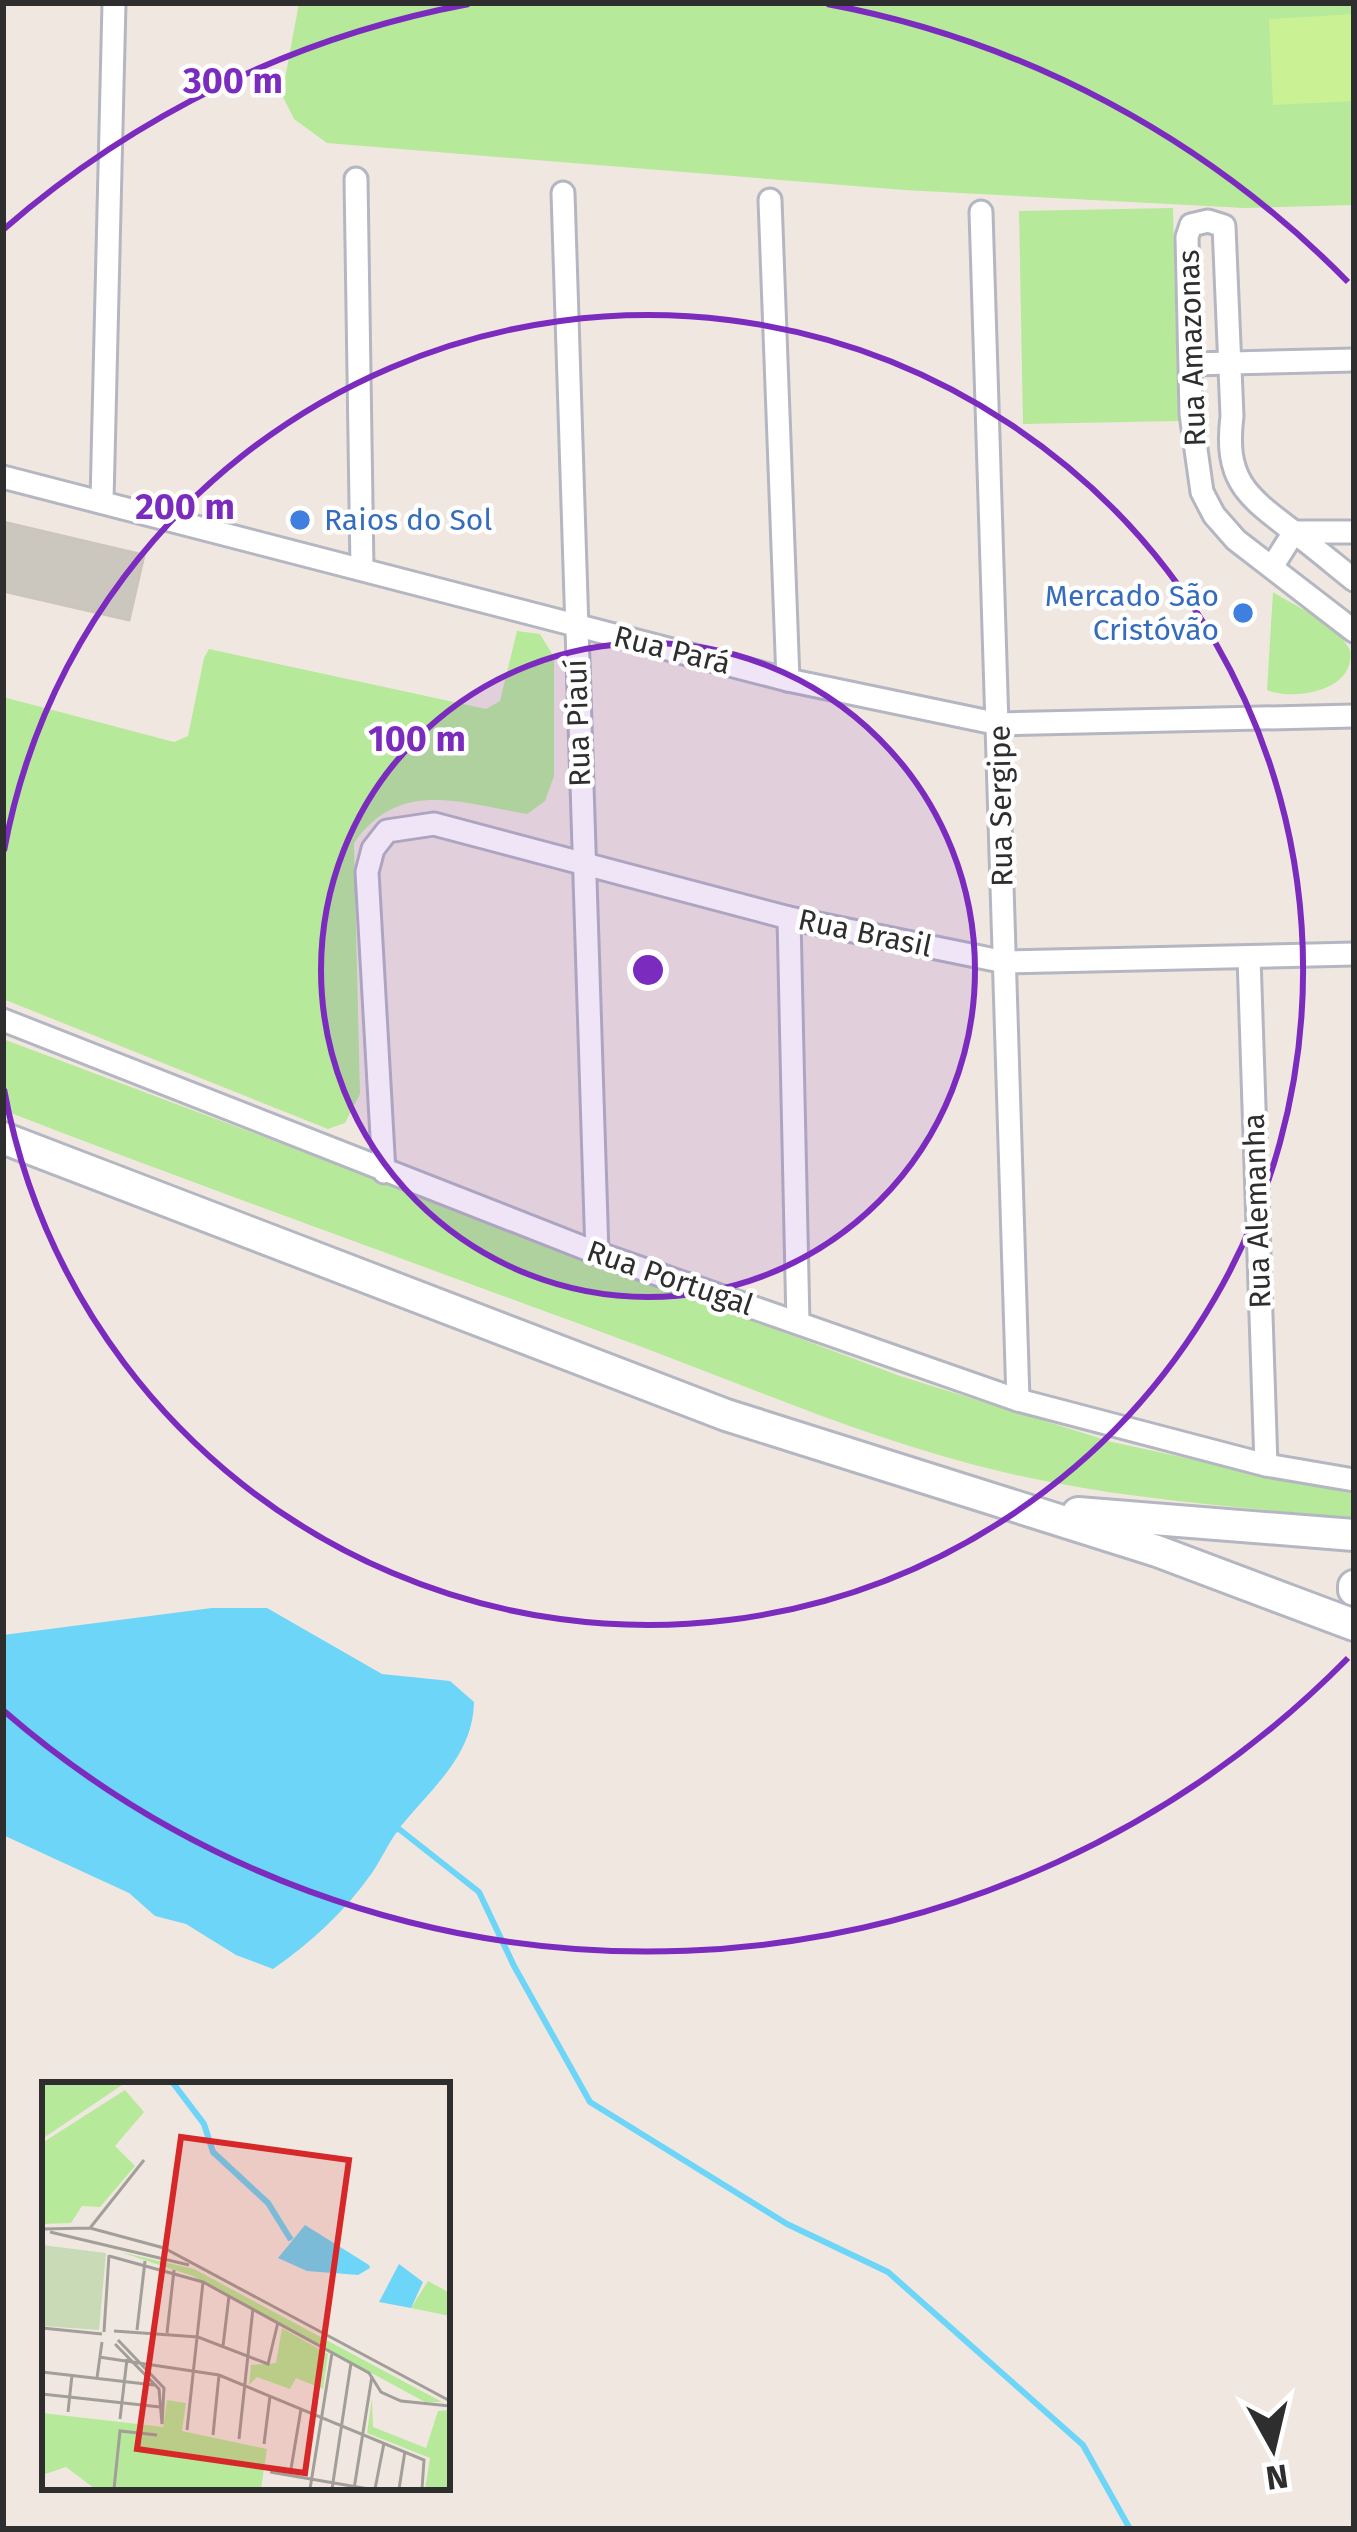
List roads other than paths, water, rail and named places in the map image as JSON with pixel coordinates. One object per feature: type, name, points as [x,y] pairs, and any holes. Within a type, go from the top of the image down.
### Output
[{"type":"main road","points":[[3,1138],[725,1415],[1157,1551],[1354,1625]]},
{"type":"main road","points":[[1030,1510],[1354,1535]]},
{"type":"street","points":[[102,500],[115,3]]},
{"type":"street","points":[[356,179],[362,569]]},
{"type":"street","name":"Rua Piauí","points":[[563,194],[597,1253]]},
{"type":"street","points":[[770,200],[788,680]]},
{"type":"street","name":"Rua Sergipe","points":[[981,212],[1018,1400]]},
{"type":"street","name":"Rua Amazonas","points":[[1354,580],[1256,505],[1235,477],[1228,446],[1232,416],[1224,226],[1208,221],[1191,225],[1187,237],[1191,414],[1194,454],[1208,504],[1236,540],[1354,631]]},
{"type":"street","points":[[1192,364],[1354,360]]},
{"type":"street","points":[[1191,414],[1232,416]]},
{"type":"street","name":"Rua Pará","points":[[3,476],[788,680],[999,724],[1354,716]]},
{"type":"street","points":[[1272,567],[1294,532],[1354,532]]},
{"type":"street","name":"Rua Brasil","points":[[384,1172],[367,872],[374,849],[387,831],[434,824],[789,918],[1005,962],[1354,954]]},
{"type":"street","points":[[789,918],[798,1323]]},
{"type":"street","name":"Rua Alemanha","points":[[1249,957],[1266,1465]]},
{"type":"street","name":"Rua Portugal","points":[[3,1020],[597,1253],[1018,1400],[1266,1465],[1354,1480]]},
{"type":"water","points":[[212,1608],[267,1608],[382,1674],[450,1681],[474,1702],[459,1754],[397,1831],[372,1873],[327,1926],[273,1969],[236,1955],[186,1924],[155,1916],[129,1893],[3,1835],[3,1635]]},
{"type":"waterway","points":[[391,1830],[399,1829],[479,1892],[514,1966],[590,2102],[787,2224],[888,2272],[1083,2445],[1130,2529]]},
{"type":"place","name":"Raios do Sol","points":[[300,520]]},
{"type":"place","name":"Mercado São Cristóvão","points":[[1243,613]]}]
